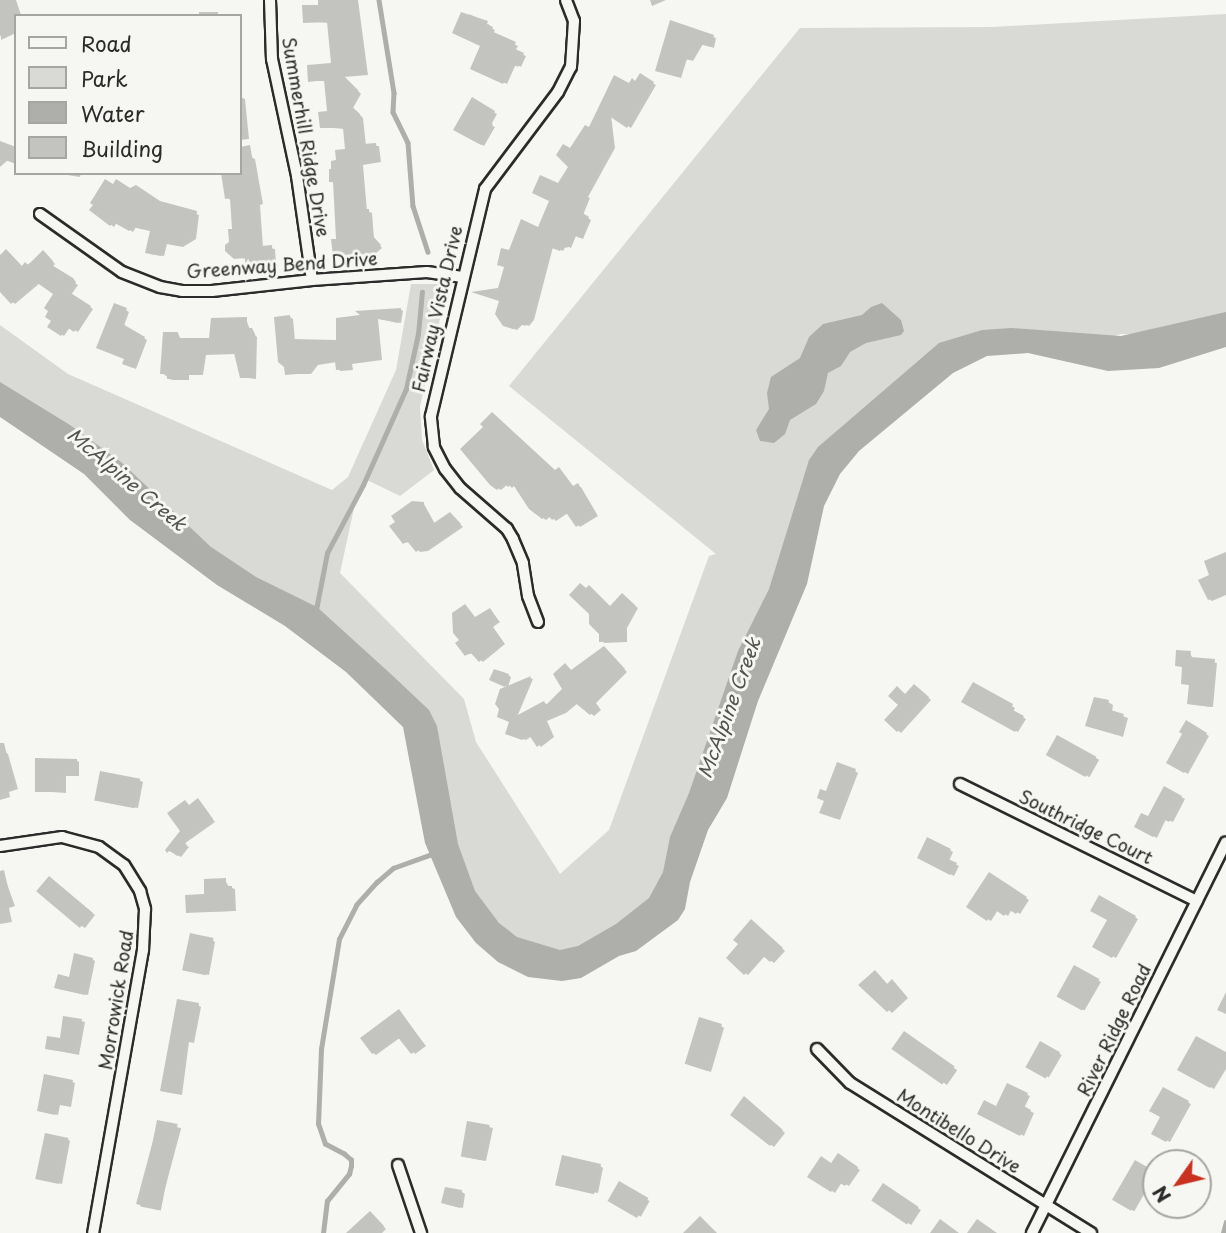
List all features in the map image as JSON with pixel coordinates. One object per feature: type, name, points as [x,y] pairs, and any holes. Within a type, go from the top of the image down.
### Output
[{"type":"street","name":"Summerhill Ridge Drive","points":[[270,0],[272,59],[297,176],[312,279]]},
{"type":"street","name":"Fairway Vista Drive","points":[[538,622],[528,596],[523,563],[507,529],[452,479],[434,447],[431,416],[485,189],[558,92],[571,67],[574,21],[566,0]]},
{"type":"street","name":"Greenway Bend Drive","points":[[40,214],[122,272],[160,287],[212,291],[312,279],[427,272],[463,276]]},
{"type":"street","name":"Southridge Court","points":[[960,784],[1197,901]]},
{"type":"street","name":"Morrowick Road","points":[[0,846],[62,837],[99,847],[124,865],[140,891],[145,909],[143,950],[93,1233]]},
{"type":"street","name":"River Ridge Road","points":[[1031,1233],[1047,1206],[1226,842]]},
{"type":"street","name":"Montibello Drive","points":[[817,1049],[850,1083],[1091,1233]]},
{"type":"street","points":[[398,1164],[421,1233]]},
{"type":"green space","points":[[1226,14],[1226,319],[1147,334],[1121,334],[1071,348],[988,342],[849,436],[670,905],[601,947],[534,954],[457,898],[411,700],[0,401],[0,325],[68,374],[332,490],[348,477],[396,370],[411,284],[439,284],[445,296],[420,407],[422,440],[434,470],[400,496],[365,479],[356,499],[340,573],[464,699],[476,742],[560,874],[609,830],[709,556],[716,554],[509,386],[800,28],[993,27]]},
{"type":"water","points":[[882,303],[901,320],[904,331],[901,335],[866,343],[850,352],[841,366],[828,373],[824,391],[816,404],[790,420],[785,434],[774,443],[760,441],[756,430],[769,409],[767,393],[771,377],[800,358],[809,337],[823,324],[862,315],[871,307]]},
{"type":"water","name":"McAlpine Creek","points":[[1226,312],[1226,347],[1159,368],[1108,371],[1028,353],[987,356],[953,373],[859,451],[840,474],[824,506],[807,584],[758,701],[727,798],[708,830],[690,882],[685,909],[678,920],[636,951],[619,956],[581,978],[562,981],[528,977],[498,962],[476,943],[456,917],[425,843],[403,727],[346,672],[285,626],[217,585],[130,520],[84,474],[0,417],[0,382],[70,425],[121,462],[211,547],[256,577],[317,607],[429,710],[437,726],[458,844],[475,891],[499,923],[517,937],[560,950],[578,946],[616,924],[649,898],[663,872],[670,837],[689,793],[738,651],[769,589],[809,460],[818,447],[939,343],[982,330],[1011,328],[1121,336]]},
{"type":"building","points":[[0,0],[15,0],[18,14],[14,14],[14,32],[0,36]]},
{"type":"building","points":[[318,0],[357,0],[365,74],[344,76],[358,90],[359,95],[350,105],[360,114],[363,144],[376,143],[378,161],[360,164],[364,209],[369,209],[371,234],[381,245],[371,254],[333,256],[331,239],[336,239],[333,182],[329,182],[329,169],[331,161],[336,160],[335,150],[345,149],[343,128],[320,128],[318,112],[327,111],[324,80],[308,82],[307,65],[331,63],[327,22],[303,23],[302,5],[318,5]]},
{"type":"building","points":[[461,12],[488,21],[487,24],[493,27],[491,31],[516,42],[513,48],[524,53],[518,67],[512,64],[503,84],[470,69],[480,46],[452,33]]},
{"type":"building","points":[[670,20],[714,35],[711,47],[699,44],[690,60],[684,59],[678,77],[655,71]]},
{"type":"building","points":[[640,73],[654,82],[627,128],[609,116],[613,146],[585,194],[588,195],[581,212],[589,217],[580,238],[573,235],[567,248],[562,246],[560,251],[549,247],[531,319],[525,326],[519,323],[513,329],[503,326],[495,314],[499,301],[471,292],[498,288],[504,267],[497,265],[501,248],[509,250],[521,219],[538,227],[549,201],[532,193],[540,175],[558,183],[568,167],[556,155],[563,144],[570,148],[585,125],[589,127],[614,75],[629,83],[632,78],[635,81]]},
{"type":"building","points":[[472,97],[495,111],[489,122],[493,124],[481,145],[453,130]]},
{"type":"building","points":[[0,141],[14,146],[14,163],[0,158]]},
{"type":"building","points":[[250,145],[260,203],[257,204],[261,246],[272,245],[273,261],[245,264],[245,258],[234,259],[225,251],[225,245],[229,242],[228,229],[232,229],[230,198],[225,199],[221,175],[242,175],[242,147]]},
{"type":"building","points":[[105,179],[113,184],[116,179],[130,188],[136,185],[160,201],[197,211],[194,238],[189,237],[179,246],[164,243],[161,256],[145,253],[150,231],[132,227],[129,231],[113,222],[110,226],[89,210],[93,205],[90,203]]},
{"type":"building","points":[[6,249],[22,266],[25,262],[28,265],[43,250],[53,261],[50,264],[73,278],[76,282],[69,292],[91,306],[74,332],[67,327],[61,336],[47,327],[51,321],[45,317],[48,311],[44,308],[53,294],[36,282],[11,304],[0,292],[0,255]]},
{"type":"building","points":[[114,303],[127,308],[121,323],[145,337],[133,368],[122,364],[124,359],[96,348]]},
{"type":"building","points":[[401,308],[398,323],[375,318],[379,359],[350,363],[350,369],[336,370],[335,361],[315,364],[308,373],[285,375],[284,367],[278,362],[274,317],[290,315],[292,339],[336,340],[336,318],[360,315],[355,311]]},
{"type":"building","points":[[247,317],[247,328],[252,328],[255,334],[253,378],[240,378],[234,353],[204,354],[200,375],[186,375],[186,380],[167,379],[167,374],[160,374],[163,332],[178,332],[178,338],[209,338],[211,318]]},
{"type":"building","points":[[492,412],[555,470],[559,467],[573,486],[578,483],[595,514],[576,527],[565,511],[552,520],[548,515],[542,519],[529,509],[512,483],[508,487],[504,483],[497,490],[490,485],[460,449],[483,427],[480,424]]},
{"type":"building","points":[[412,501],[424,502],[424,509],[434,523],[450,512],[461,524],[423,551],[421,548],[416,552],[407,541],[403,544],[389,526],[395,522],[391,516]]},
{"type":"building","points":[[1226,552],[1226,593],[1208,600],[1198,580],[1209,575],[1204,561]]},
{"type":"building","points":[[580,583],[586,588],[589,585],[610,606],[622,593],[635,605],[626,619],[625,641],[599,642],[599,634],[589,624],[589,614],[569,595]]},
{"type":"building","points":[[465,604],[475,617],[490,608],[498,620],[491,625],[503,642],[479,662],[470,652],[465,656],[455,643],[459,640],[453,633],[452,613]]},
{"type":"building","points":[[604,646],[625,669],[593,701],[599,708],[590,715],[574,702],[563,712],[544,720],[552,735],[537,747],[529,735],[522,740],[505,734],[509,722],[497,717],[499,709],[495,704],[500,689],[531,676],[514,717],[544,701],[546,705],[562,689],[553,674],[565,663],[571,670]]},
{"type":"building","points":[[1176,650],[1191,651],[1190,657],[1215,659],[1211,707],[1187,704],[1189,685],[1181,684],[1182,667],[1175,666]]},
{"type":"building","points":[[494,669],[509,674],[505,687],[489,680]]},
{"type":"building","points":[[973,682],[1013,704],[1011,709],[1024,716],[1015,732],[961,702]]},
{"type":"building","points":[[914,684],[929,697],[897,732],[884,720],[898,705],[888,696],[897,686],[905,694]]},
{"type":"building","points":[[1094,697],[1109,700],[1107,709],[1124,714],[1117,735],[1085,726]]},
{"type":"building","points":[[1186,720],[1207,733],[1184,773],[1166,763],[1182,734],[1179,732]]},
{"type":"building","points":[[1057,735],[1096,757],[1085,777],[1046,755]]},
{"type":"building","points":[[0,743],[4,743],[15,788],[0,792]]},
{"type":"building","points":[[35,758],[77,759],[77,775],[63,775],[63,792],[35,792]]},
{"type":"building","points":[[837,762],[856,769],[837,819],[819,813],[824,801],[817,798],[820,789],[826,791]]},
{"type":"building","points":[[100,771],[140,779],[135,808],[94,800]]},
{"type":"building","points":[[1164,786],[1182,796],[1169,822],[1163,819],[1153,837],[1134,827],[1141,813],[1148,816]]},
{"type":"building","points":[[198,798],[213,819],[183,841],[187,845],[177,856],[170,850],[167,853],[165,850],[180,831],[167,813],[185,800],[189,805]]},
{"type":"building","points":[[927,837],[951,849],[946,858],[957,863],[950,875],[917,858]]},
{"type":"building","points":[[4,870],[12,905],[0,908],[0,871]]},
{"type":"building","points":[[989,872],[1027,897],[1016,914],[1008,909],[1004,916],[994,909],[987,921],[966,907]]},
{"type":"building","points":[[49,876],[93,913],[80,928],[36,891]]},
{"type":"building","points":[[226,878],[226,886],[232,886],[233,911],[186,913],[185,895],[204,894],[204,879]]},
{"type":"building","points":[[1099,895],[1136,916],[1112,958],[1092,947],[1107,920],[1090,911]]},
{"type":"building","points":[[751,919],[783,948],[770,962],[762,955],[744,975],[726,958],[738,944],[733,940]]},
{"type":"building","points":[[190,933],[213,938],[206,975],[182,970]]},
{"type":"building","points":[[74,953],[93,958],[85,995],[54,988],[58,974],[69,977]]},
{"type":"building","points":[[1074,965],[1099,979],[1082,1011],[1057,996]]},
{"type":"building","points":[[875,970],[887,984],[892,979],[906,996],[887,1012],[858,985]]},
{"type":"building","points":[[177,999],[199,1003],[191,1042],[186,1041],[179,1094],[160,1091]]},
{"type":"building","points":[[399,1009],[424,1044],[411,1054],[397,1036],[372,1054],[360,1038]]},
{"type":"building","points":[[63,1016],[82,1019],[76,1054],[45,1049],[47,1036],[60,1038]]},
{"type":"building","points":[[699,1017],[722,1024],[708,1071],[685,1064]]},
{"type":"building","points":[[904,1031],[955,1067],[942,1085],[891,1049]]},
{"type":"building","points":[[1196,1036],[1226,1052],[1226,1063],[1210,1088],[1177,1070]]},
{"type":"building","points":[[1040,1041],[1060,1052],[1046,1078],[1025,1067]]},
{"type":"building","points":[[44,1074],[73,1080],[68,1106],[57,1104],[55,1115],[37,1111]]},
{"type":"building","points":[[1007,1083],[1028,1093],[1022,1105],[1031,1110],[1020,1136],[977,1114],[984,1100],[996,1106]]},
{"type":"building","points":[[1163,1087],[1189,1101],[1166,1142],[1151,1134],[1160,1117],[1149,1111]]},
{"type":"building","points":[[744,1096],[783,1130],[770,1146],[730,1115]]},
{"type":"building","points":[[157,1120],[178,1124],[161,1210],[140,1206]]},
{"type":"building","points":[[467,1121],[490,1125],[483,1160],[461,1156]]},
{"type":"building","points":[[45,1133],[68,1138],[59,1184],[35,1179]]},
{"type":"building","points":[[838,1153],[858,1167],[845,1186],[838,1182],[831,1192],[807,1177],[821,1156],[831,1163]]},
{"type":"building","points":[[562,1155],[601,1164],[594,1194],[555,1185]]},
{"type":"building","points":[[1135,1160],[1142,1164],[1142,1192],[1131,1211],[1112,1200]]},
{"type":"building","points":[[619,1181],[648,1198],[637,1218],[608,1201]]},
{"type":"building","points":[[883,1183],[919,1207],[907,1224],[871,1200]]},
{"type":"building","points":[[445,1187],[462,1190],[460,1208],[441,1203]]},
{"type":"building","points":[[370,1211],[384,1226],[377,1233],[346,1233]]},
{"type":"building","points":[[700,1216],[717,1233],[683,1233]]},
{"type":"building","points":[[940,1219],[959,1233],[930,1233]]},
{"type":"building","points":[[977,1219],[997,1233],[967,1233]]},
{"type":"waterway","points":[[379,0],[394,93],[393,112],[408,143],[413,206],[428,252]]},
{"type":"waterway","points":[[316,610],[327,553],[363,485],[406,389],[418,334],[422,292]]},
{"type":"waterway","points":[[323,1233],[327,1201],[349,1174],[351,1166],[351,1160],[344,1154],[325,1144],[318,1124],[321,1049],[339,939],[356,905],[377,882],[393,868],[435,853]]},
{"type":"waterway","points":[[1223,1233],[1226,1222]]}]
